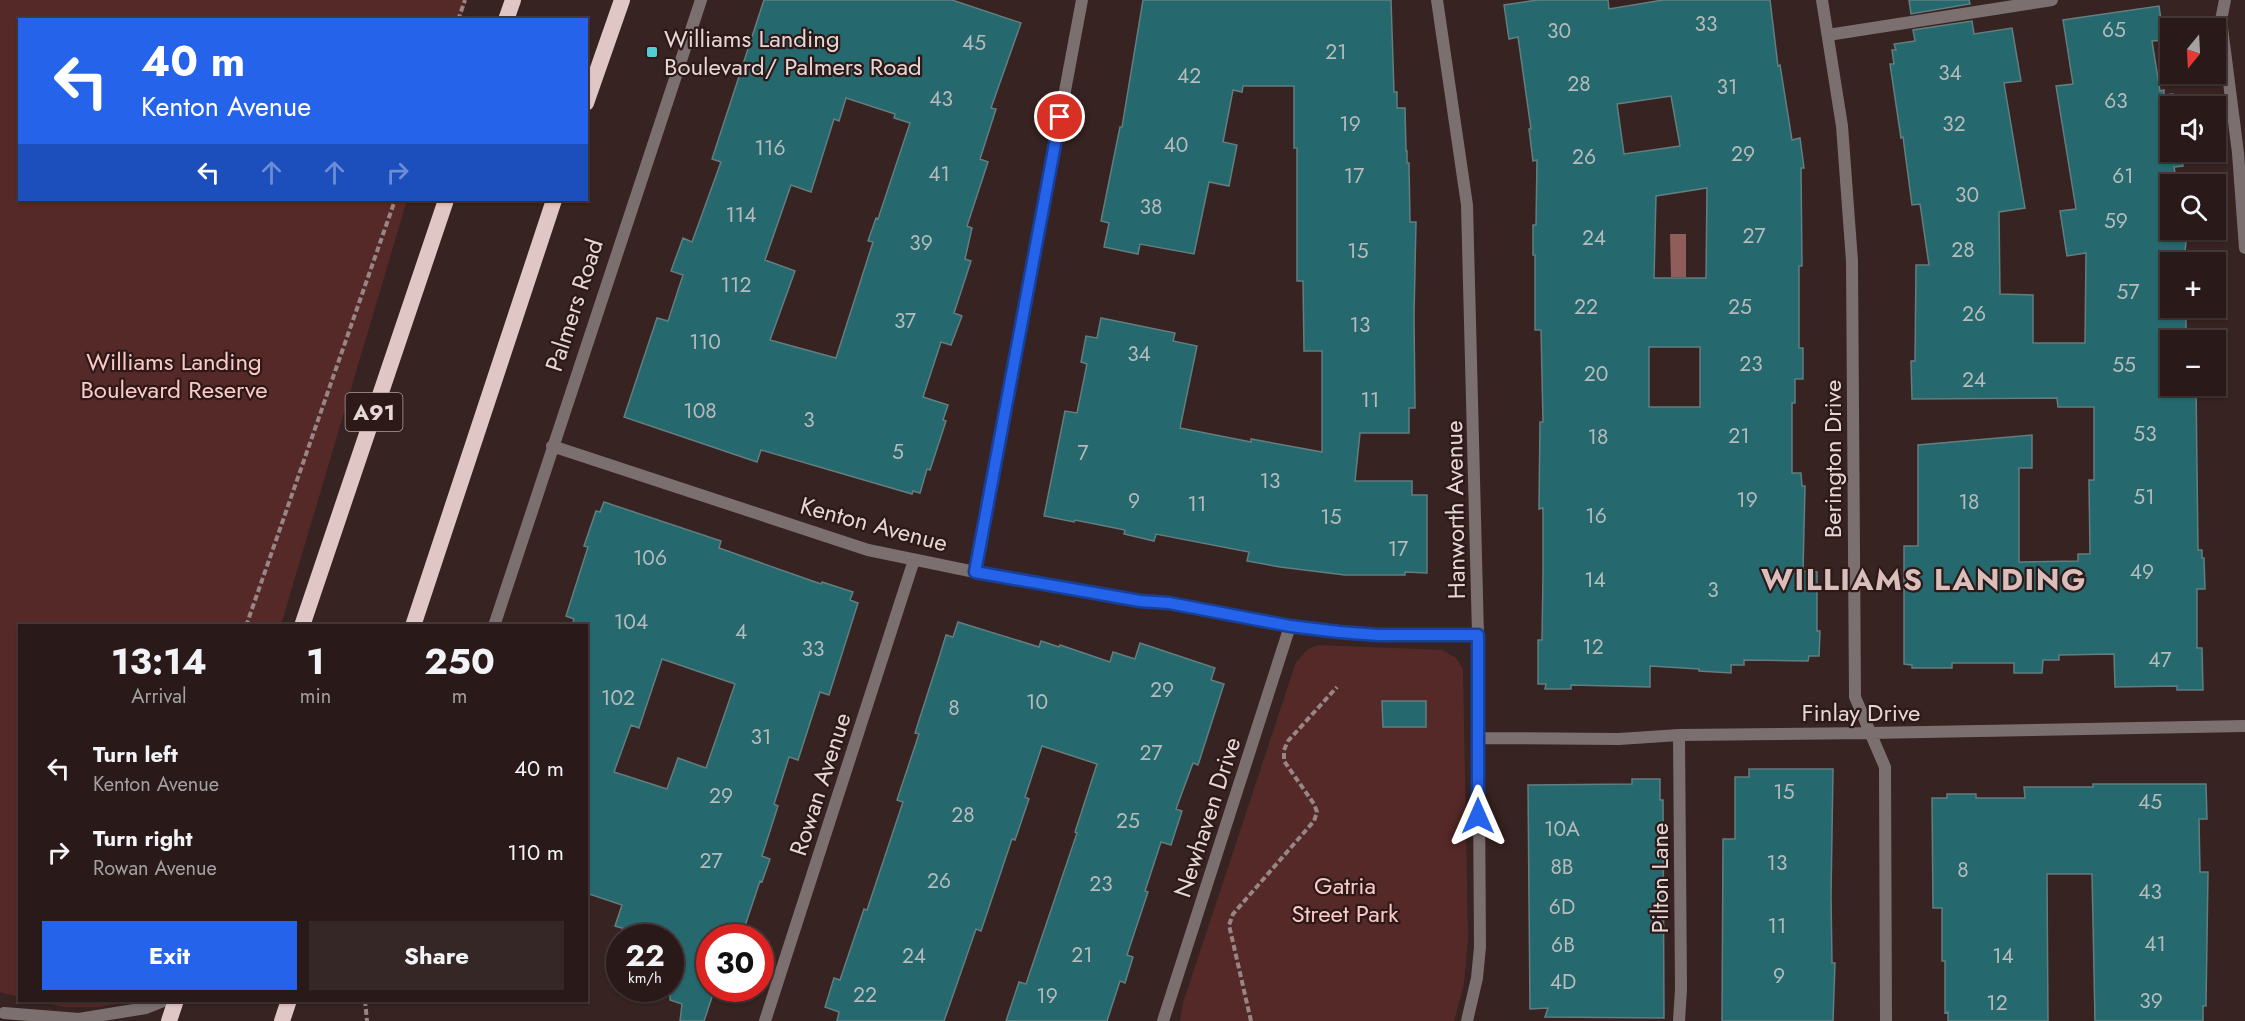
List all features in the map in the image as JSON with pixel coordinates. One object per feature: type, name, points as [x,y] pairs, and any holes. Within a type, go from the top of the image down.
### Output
[{"type":"highway","points":[[588,97],[622,0]]},
{"type":"highway","name":"A91","points":[[303,624],[446,201]]},
{"type":"highway","points":[[414,624],[554,201]]},
{"type":"highway","points":[[169,1021],[175,1002]]},
{"type":"highway","points":[[282,1021],[288,1002]]},
{"type":"street","name":"Palmers Road","points":[[495,624],[701,0]]},
{"type":"street","points":[[975,572],[1082,0]]},
{"type":"street","name":"Hanworth Avenue","points":[[1437,0],[1467,206],[1473,350],[1480,947],[1477,978],[1467,1021]]},
{"type":"street","name":"Berington Drive","points":[[1822,0],[1842,126],[1852,261],[1855,697],[1885,767],[1886,1021]]},
{"type":"street","points":[[1827,35],[2052,0]]},
{"type":"street","points":[[2225,0],[2221,20],[2238,153],[2245,248]]},
{"type":"street","name":"Kenton Avenue","points":[[552,446],[868,550],[914,560],[1290,626],[1378,635],[1478,635]]},
{"type":"street","name":"Rowan Avenue","points":[[765,1021],[914,560]]},
{"type":"street","name":"Newhaven Drive","points":[[1162,1021],[1290,626]]},
{"type":"street","name":"Finlay Drive","points":[[1478,738],[1619,739],[1679,735],[1870,734],[2245,726]]},
{"type":"street","name":"Pilton Lane","points":[[1679,735],[1681,989],[1679,1021]]},
{"type":"street","points":[[2,1013],[79,1019],[146,1008],[161,1002]]},
{"type":"street","points":[[2,1013],[26,1021]]},
{"type":"path","points":[[459,18],[465,0]]},
{"type":"path","points":[[247,624],[395,201]]},
{"type":"path","points":[[1251,1021],[1229,925],[1233,914],[1314,821],[1317,812],[1314,804],[1284,760],[1284,750],[1288,741],[1337,687]]},
{"type":"path","points":[[365,1002],[367,1021]]},
{"type":"green space","name":"Williams Landing Boulevard Reserve","points":[[0,0],[467,0],[462,18],[18,18],[18,201],[407,201],[281,624],[18,624],[18,997],[0,992]]},
{"type":"green space","name":"Gatria Street Park","points":[[1319,645],[1442,650],[1455,657],[1463,669],[1468,936],[1464,984],[1454,1021],[1180,1021],[1183,1003],[1296,662],[1308,649]]},
{"type":"green space","points":[[38,1002],[129,1002],[98,1007],[65,1007]]},
{"type":"shaded area","points":[[1670,234],[1686,234],[1686,277],[1671,277]]},
{"type":"building","points":[[764,0],[952,0],[1021,23],[991,108],[996,109],[980,159],[988,162],[967,226],[972,228],[965,259],[971,261],[954,313],[962,316],[951,345],[941,342],[923,397],[948,405],[943,420],[946,421],[920,493],[913,491],[912,494],[761,450],[757,462],[624,417],[657,318],[668,321],[683,275],[671,271],[683,238],[692,242],[721,162],[712,159]],"holes":[[[846,98],[895,114],[894,118],[910,123],[878,219],[876,218],[868,241],[873,242],[836,358],[770,340],[795,271],[765,260],[791,185],[811,192],[834,119],[839,121]]]},
{"type":"building","points":[[1143,0],[1391,0],[1394,92],[1397,92],[1397,108],[1405,108],[1410,222],[1416,222],[1415,408],[1409,408],[1409,433],[1360,433],[1355,481],[1412,481],[1412,495],[1427,495],[1427,573],[1345,575],[1280,567],[1247,561],[1249,552],[1156,534],[1154,541],[1124,534],[1125,530],[1044,516],[1065,411],[1077,413],[1087,364],[1081,362],[1086,336],[1097,338],[1101,318],[1175,333],[1173,341],[1197,346],[1180,428],[1251,442],[1251,439],[1322,452],[1322,351],[1304,351],[1303,281],[1297,281],[1297,148],[1294,148],[1294,86],[1243,86],[1242,92],[1233,90],[1223,142],[1237,145],[1229,186],[1209,182],[1194,254],[1140,244],[1138,254],[1104,247],[1109,223],[1101,221],[1120,127],[1122,127]]},
{"type":"building","points":[[1537,0],[1608,0],[1609,9],[1663,0],[1770,0],[1778,66],[1780,65],[1792,140],[1800,138],[1804,168],[1801,168],[1802,266],[1799,266],[1799,348],[1803,348],[1803,379],[1795,379],[1795,403],[1792,403],[1792,473],[1801,473],[1802,486],[1805,486],[1803,571],[1817,572],[1819,656],[1809,656],[1808,661],[1744,660],[1744,665],[1731,665],[1731,673],[1650,666],[1650,687],[1571,685],[1571,689],[1545,689],[1546,684],[1538,684],[1538,640],[1542,640],[1543,508],[1539,509],[1540,422],[1543,422],[1541,330],[1535,330],[1535,255],[1533,255],[1537,160],[1533,161],[1529,129],[1531,129],[1518,37],[1509,39],[1504,5]],"holes":[[[1671,96],[1680,146],[1624,154],[1617,104]],[[1707,188],[1706,278],[1654,278],[1656,196]],[[1649,347],[1700,347],[1700,407],[1649,407]]]},
{"type":"building","points":[[1909,0],[1969,0],[1970,4],[1911,14]]},
{"type":"building","points":[[2159,6],[2160,40],[2152,41],[2160,91],[2164,90],[2164,95],[2173,94],[2173,96],[2160,96],[2160,162],[2182,162],[2183,166],[2174,167],[2175,174],[2160,174],[2160,240],[2186,240],[2186,242],[2185,251],[2160,252],[2160,318],[2186,318],[2186,330],[2160,330],[2160,396],[2196,396],[2198,550],[2202,550],[2202,558],[2204,558],[2205,589],[2197,589],[2197,648],[2202,648],[2203,690],[2177,690],[2177,686],[2115,687],[2114,654],[2059,655],[2059,660],[2043,660],[2042,673],[2014,673],[2014,663],[1952,663],[1952,668],[1912,668],[1912,665],[1904,664],[1904,546],[1918,546],[1918,445],[2032,435],[2032,468],[2019,468],[2019,562],[2078,561],[2078,554],[2090,554],[2089,480],[2094,480],[2094,407],[2058,407],[2057,398],[1912,399],[1911,361],[1915,361],[1916,265],[1929,265],[1920,204],[1912,205],[1890,64],[1894,64],[1892,50],[1896,50],[1894,44],[1915,41],[1913,30],[1972,21],[1974,34],[2012,28],[2021,81],[2004,83],[2025,208],[1999,212],[2000,294],[2033,295],[2033,343],[2085,343],[2086,253],[2067,256],[2060,211],[2076,209],[2056,86],[2073,84],[2063,20]]},
{"type":"building","points":[[604,502],[721,541],[719,548],[821,584],[822,582],[853,592],[850,600],[858,603],[829,695],[820,692],[798,760],[789,757],[774,804],[778,806],[762,856],[770,859],[746,924],[696,924],[696,1002],[710,1002],[704,1021],[680,1021],[682,1004],[676,1002],[684,1002],[684,924],[616,924],[622,905],[588,894],[588,624],[573,624],[574,619],[566,616],[588,547],[584,546],[596,511],[600,512]],"holes":[[[662,659],[735,684],[706,768],[678,758],[667,789],[614,772],[631,725],[639,728]]]},
{"type":"building","points":[[958,622],[1039,647],[1041,641],[1059,647],[1060,645],[1110,662],[1113,652],[1135,659],[1140,643],[1215,668],[1211,680],[1224,684],[1198,765],[1193,763],[1176,809],[1182,811],[1171,845],[1161,842],[1145,891],[1148,892],[1127,955],[1133,957],[1125,983],[1120,981],[1107,1021],[1006,1021],[1019,982],[1026,984],[1077,833],[1075,832],[1097,764],[1042,746],[1025,797],[1029,799],[1015,840],[1012,839],[981,931],[976,929],[944,1021],[837,1021],[839,1012],[825,1007],[834,978],[840,980],[864,909],[867,910],[903,802],[897,800],[919,734],[915,733],[946,635],[953,637]]},
{"type":"building","points":[[1382,701],[1426,701],[1426,727],[1383,727]]},
{"type":"building","points":[[1749,769],[1833,769],[1831,896],[1832,963],[1835,963],[1833,1021],[1722,1021],[1723,839],[1735,839],[1735,777],[1749,777]]},
{"type":"building","points":[[1632,779],[1660,779],[1660,800],[1663,800],[1664,1018],[1545,1017],[1548,1008],[1530,1009],[1528,785],[1632,784]]},
{"type":"building","points":[[2093,784],[2206,784],[2207,819],[2199,819],[2200,872],[2208,872],[2206,1006],[2203,1006],[2203,1021],[2095,1021],[2092,874],[2047,874],[2048,1021],[1948,1021],[1948,1012],[1945,1013],[1945,961],[1942,961],[1942,908],[1933,908],[1932,798],[1947,798],[1947,794],[1976,794],[1976,798],[2025,798],[2024,787],[2093,787]]},
{"type":"place","name":"Williams Landing Boulevard/ Palmers Road","points":[[652,52]]},
{"type":"district","name":"WILLIAMS LANDING","points":[[1924,579]]},
{"type":"route","points":[[1060,117],[975,572],[1140,601],[1169,603],[1290,626],[1378,635],[1478,635],[1478,816]]}]
